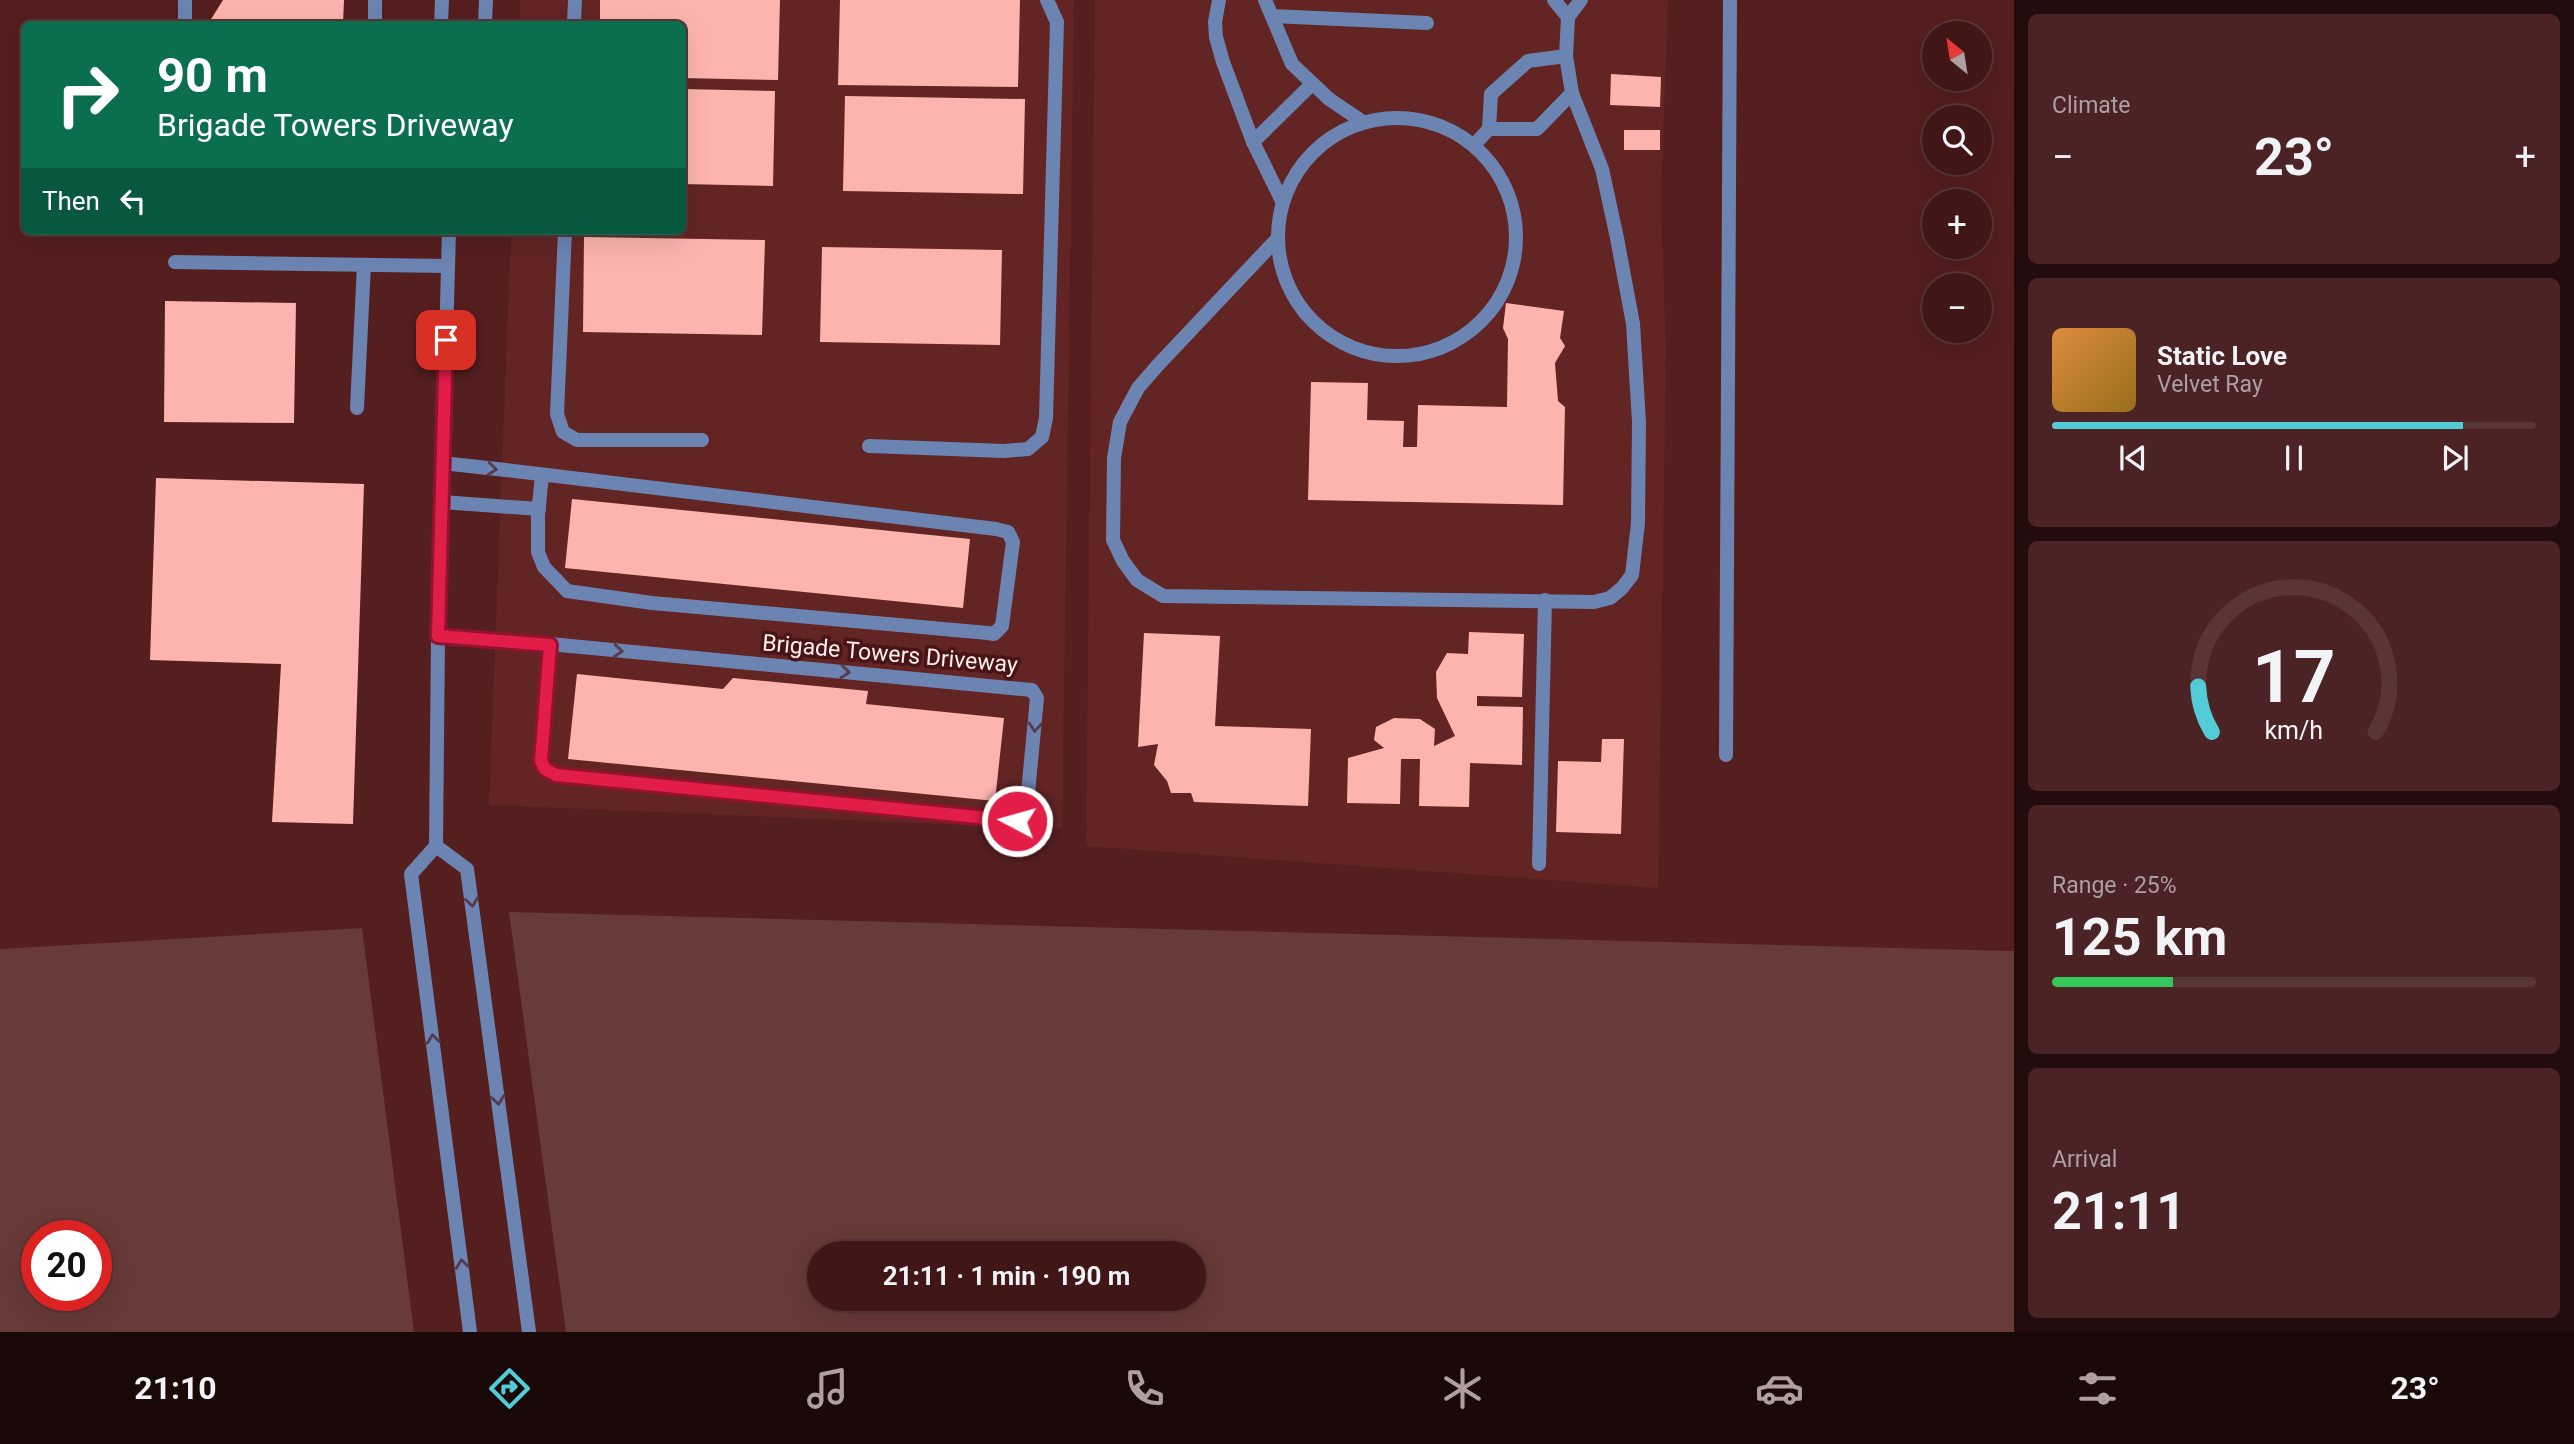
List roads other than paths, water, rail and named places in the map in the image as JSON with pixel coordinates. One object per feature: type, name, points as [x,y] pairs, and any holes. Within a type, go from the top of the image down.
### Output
[{"type":"street","points":[[185,21],[186,0]]},
{"type":"street","points":[[375,0],[375,21]]},
{"type":"street","points":[[441,21],[442,0]]},
{"type":"street","points":[[485,21],[486,0]]},
{"type":"street","points":[[574,21],[575,0]]},
{"type":"street","points":[[869,446],[1004,451],[1028,449],[1042,437],[1046,418],[1057,22],[1047,0]]},
{"type":"street","points":[[1219,0],[1215,22],[1216,37],[1253,142],[1282,201]]},
{"type":"street","points":[[1265,0],[1292,64],[1329,99],[1363,122]]},
{"type":"street","points":[[1554,0],[1567,17]]},
{"type":"street","points":[[1276,240],[1138,388],[1120,422],[1114,458],[1113,540],[1123,561],[1137,580],[1163,596],[1594,602],[1610,598],[1632,575],[1637,523],[1639,422],[1633,324],[1602,169],[1572,93],[1566,56],[1567,17],[1581,0]]},
{"type":"street","points":[[1726,755],[1730,0]]},
{"type":"street","points":[[1272,16],[1427,23]]},
{"type":"street","points":[[1474,145],[1489,129],[1491,94],[1528,61],[1566,56]]},
{"type":"street","points":[[1253,142],[1312,83]]},
{"type":"street","points":[[1489,129],[1537,129],[1572,93]]},
{"type":"street","points":[[1402,117],[1441,125],[1474,145],[1499,175],[1514,211],[1516,250],[1504,289],[1481,321],[1449,344],[1411,355],[1384,354],[1371,353],[1334,339],[1304,313],[1284,279],[1276,240],[1282,201],[1300,166],[1328,139],[1363,122],[1402,117]]},
{"type":"street","points":[[449,235],[438,636],[436,846],[411,874],[470,1332]]},
{"type":"street","points":[[565,235],[557,415],[563,432],[577,440],[702,440]]},
{"type":"street","points":[[175,262],[448,266]]},
{"type":"street","points":[[357,408],[364,265]]},
{"type":"street","points":[[442,463],[542,475],[1008,532],[1013,542],[1005,617],[999,631],[988,633],[652,603],[567,592],[544,568],[538,552],[542,475]]},
{"type":"street","points":[[442,502],[539,509]]},
{"type":"street","points":[[1539,864],[1545,600]]},
{"type":"street","name":"Brigade Towers Driveway","points":[[438,636],[550,645],[1032,690],[1037,698],[1026,814],[1017,821],[556,775],[545,769],[541,761],[550,645]]},
{"type":"street","points":[[436,846],[467,869],[529,1332]]}]
